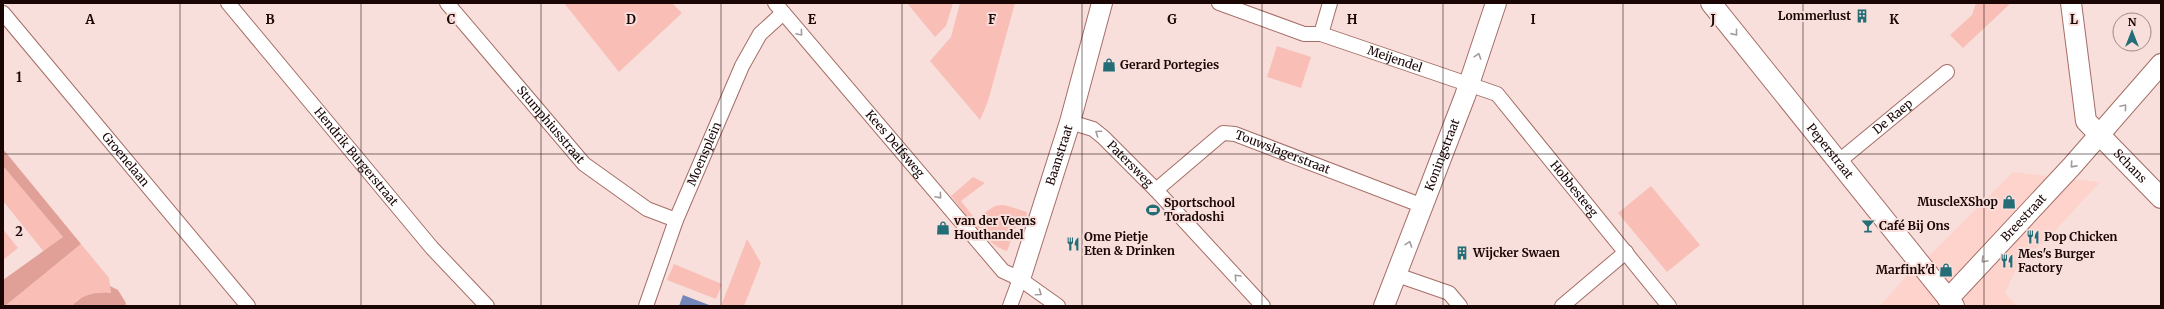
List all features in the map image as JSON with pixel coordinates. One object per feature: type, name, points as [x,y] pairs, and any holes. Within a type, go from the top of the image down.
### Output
[{"type":"street","name":"Hendrik Burgerstraat","points":[[228,3],[432,248],[487,306]]},
{"type":"street","name":"Stumphiusstraat","points":[[447,3],[584,164],[647,209],[676,220]]},
{"type":"street","name":"Baanstraat","points":[[1010,306],[1070,122],[1102,3]]},
{"type":"street","name":"Meijendel","points":[[1219,3],[1304,34],[1321,34],[1469,84]]},
{"type":"street","points":[[1321,34],[1330,3]]},
{"type":"street","name":"Koningstraat","points":[[1384,306],[1469,84],[1496,3]]},
{"type":"street","name":"Peperstraat","points":[[1711,3],[1951,303]]},
{"type":"street","name":"Schans","points":[[2071,3],[2086,121],[2098,136],[2161,198]]},
{"type":"street","name":"Moensplein","points":[[646,306],[676,220],[742,66],[760,34],[779,8]]},
{"type":"street","name":"Kees Delfsweg","points":[[779,8],[1003,271],[1020,279],[1058,306]]},
{"type":"street","name":"Groenelaan","points":[[3,13],[248,306]]},
{"type":"street","name":"Breestraat","points":[[1951,303],[2161,64]]},
{"type":"street","name":"De Raep","points":[[1838,162],[1947,72]]},
{"type":"street","name":"Hobbesteeg","points":[[1469,84],[1497,94],[1669,306]]},
{"type":"street","name":"Patersweg","points":[[1070,122],[1093,129],[1103,136],[1156,190],[1263,306]]},
{"type":"street","name":"Touwslagerstraat","points":[[1156,190],[1223,133],[1235,134],[1423,206]]},
{"type":"street","points":[[1562,306],[1626,252]]},
{"type":"street","points":[[1397,275],[1449,293],[1460,306]]},
{"type":"shaded area","points":[[564,3],[672,3],[682,13],[619,72]]},
{"type":"shaded area","points":[[907,3],[953,3],[946,26],[935,37]]},
{"type":"shaded area","points":[[960,3],[1015,3],[988,101],[980,120],[930,61],[951,37]]},
{"type":"shaded area","points":[[1976,3],[2011,3],[1963,48],[1950,35],[1972,15]]},
{"type":"shaded area","points":[[1277,46],[1311,57],[1301,88],[1267,77]]},
{"type":"shaded area","points":[[3,149],[81,244],[5,306],[3,306],[3,280],[63,237],[3,166]]},
{"type":"shaded area","points":[[3,166],[63,237],[44,252],[3,201]]},
{"type":"shaded area","points":[[2013,172],[2100,182],[2054,232],[2018,265],[2005,293],[2017,306],[1880,306],[1910,272],[1934,251]]},
{"type":"shaded area","points":[[973,177],[985,183],[961,201],[976,220],[990,209],[1000,205],[1027,212],[1026,224],[1018,221],[1007,251],[999,248],[984,236],[951,196]]},
{"type":"shaded area","points":[[1651,186],[1700,245],[1667,272],[1618,213]]},
{"type":"shaded area","points":[[3,229],[18,248],[3,260]]},
{"type":"shaded area","points":[[747,239],[761,263],[744,306],[721,306]]},
{"type":"shaded area","points":[[81,244],[109,278],[111,293],[78,299],[72,306],[5,306]]},
{"type":"shaded area","points":[[674,264],[722,284],[716,299],[667,280]]},
{"type":"shaded area","points":[[110,286],[118,290],[126,303],[125,306],[72,306],[85,296],[100,293],[111,293]]},
{"type":"water","points":[[683,295],[709,305],[709,306],[679,306]]},
{"type":"place","name":"Lommerlust","points":[[1862,16]]},
{"type":"place","name":"Gerard Portegies","points":[[1109,65]]},
{"type":"place","name":"MuscleXShop","points":[[2009,202]]},
{"type":"place","name":"Sportschool Toradoshi","points":[[1153,210]]},
{"type":"place","name":"Café Bij Ons","points":[[1868,226]]},
{"type":"place","name":"van der Veens Houthandel","points":[[943,228]]},
{"type":"place","name":"Pop Chicken","points":[[2033,237]]},
{"type":"place","name":"Ome Pietje Eten & Drinken","points":[[1073,244]]},
{"type":"place","name":"Wijcker Swaen","points":[[1462,253]]},
{"type":"place","name":"Mes's Burger Factory","points":[[2007,261]]},
{"type":"place","name":"Marfink'd","points":[[1946,270]]}]
